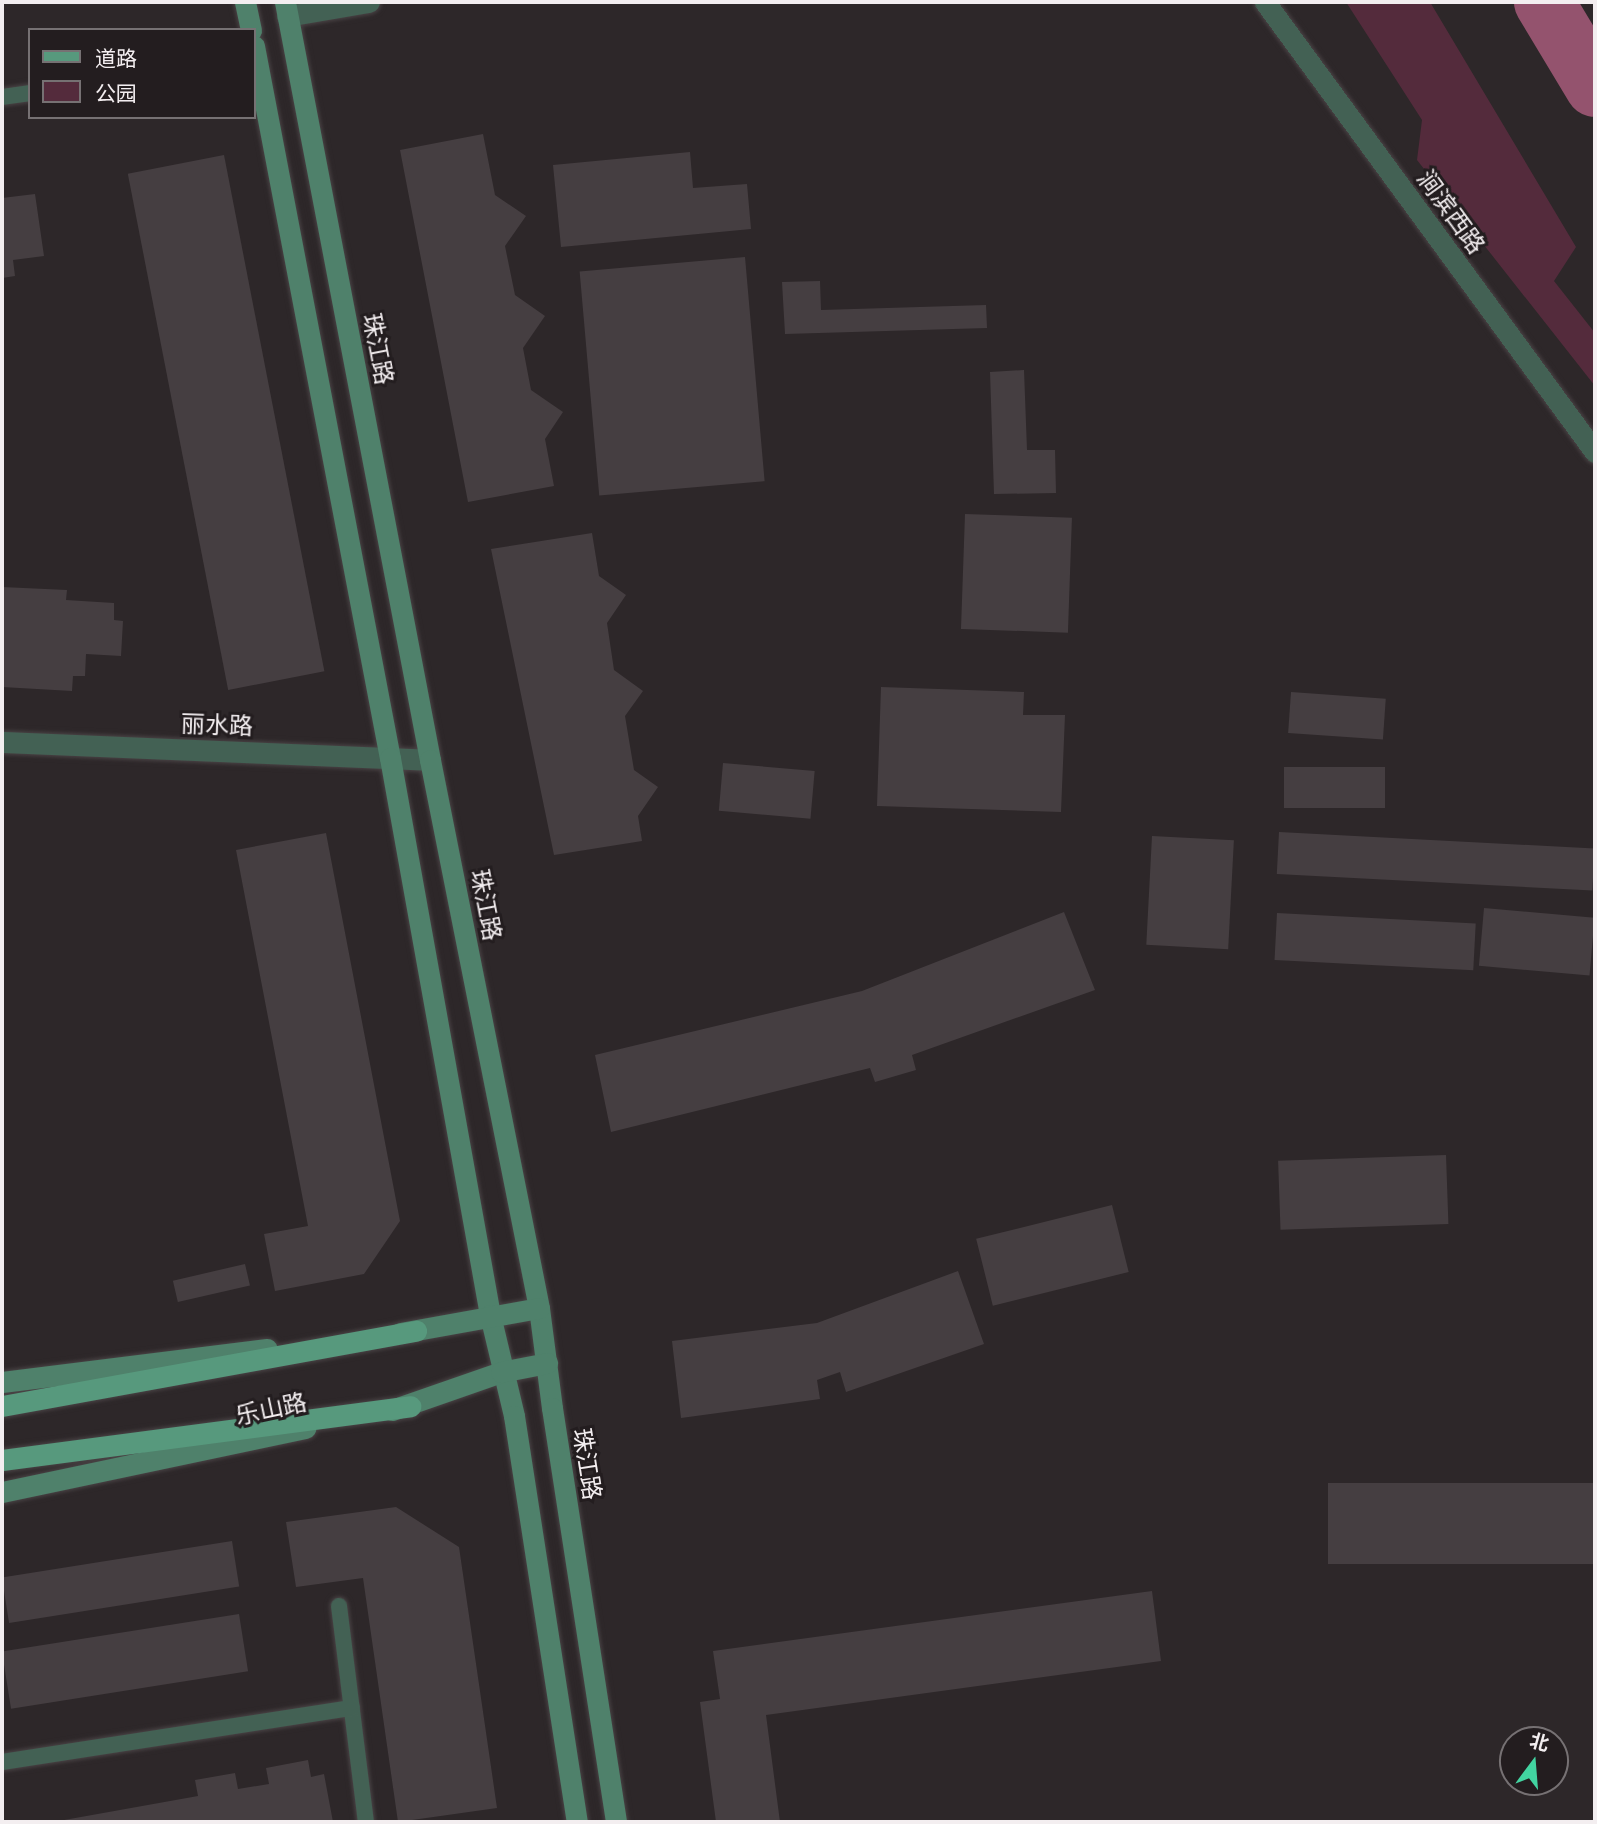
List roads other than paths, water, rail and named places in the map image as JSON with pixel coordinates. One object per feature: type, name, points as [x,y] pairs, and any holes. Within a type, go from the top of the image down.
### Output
[{"type":"main road","points":[[245,2],[251,28]]},
{"type":"main road","name":"珠江路","points":[[286,9],[430,760],[539,1308],[616,1822]]},
{"type":"main road","points":[[256,64],[390,758],[490,1315],[501,1372],[514,1416],[578,1822]]},
{"type":"main road","points":[[2,1406],[539,1308]]},
{"type":"main road","points":[[2,1382],[416,1331]]},
{"type":"main road","name":"乐山路","points":[[2,1492],[410,1406],[501,1372],[547,1363]]},
{"type":"main road","points":[[2,1460],[410,1406]]},
{"type":"street","points":[[286,9],[369,2]]},
{"type":"street","name":"涧滨西路","points":[[1265,2],[1595,452]]},
{"type":"street","name":"丽水路","points":[[2,743],[430,760]]},
{"type":"lane","points":[[2,97],[28,93]]},
{"type":"lane","points":[[339,1606],[366,1822]]},
{"type":"lane","points":[[2,1762],[352,1708]]},
{"type":"waterway","points":[[1544,2],[1595,87]]}]
